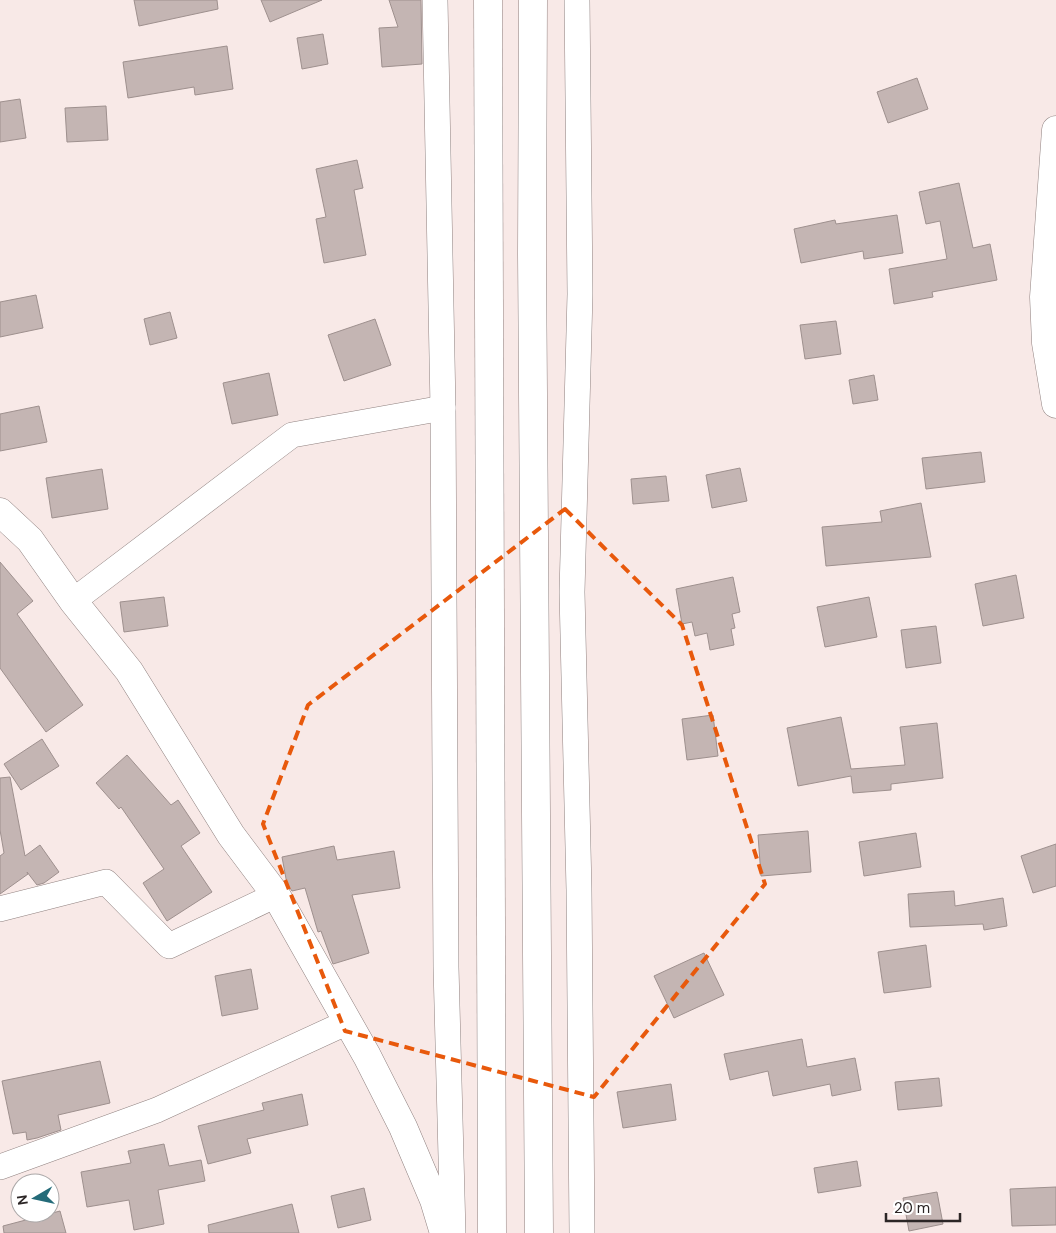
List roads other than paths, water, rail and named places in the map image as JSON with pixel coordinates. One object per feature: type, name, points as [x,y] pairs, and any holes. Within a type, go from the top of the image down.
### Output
[{"type":"main road","points":[[488,0],[492,1233]]},
{"type":"main road","points":[[533,0],[532,254],[539,1233]]},
{"type":"main road","points":[[1056,130],[1052,259],[1044,297],[1046,343],[1056,404]]},
{"type":"main road","points":[[0,512],[30,540],[72,601],[129,670],[231,835],[276,895],[348,1022],[403,1127],[434,1200],[444,1233]]},
{"type":"street","points":[[435,0],[443,408],[446,967],[453,1233]]},
{"type":"street","points":[[577,0],[580,294],[572,592],[579,890],[582,1233]]},
{"type":"street","points":[[72,601],[292,436],[443,408]]},
{"type":"street","points":[[0,909],[106,882],[169,946],[276,895]]},
{"type":"street","points":[[0,1167],[157,1110],[348,1022]]}]
